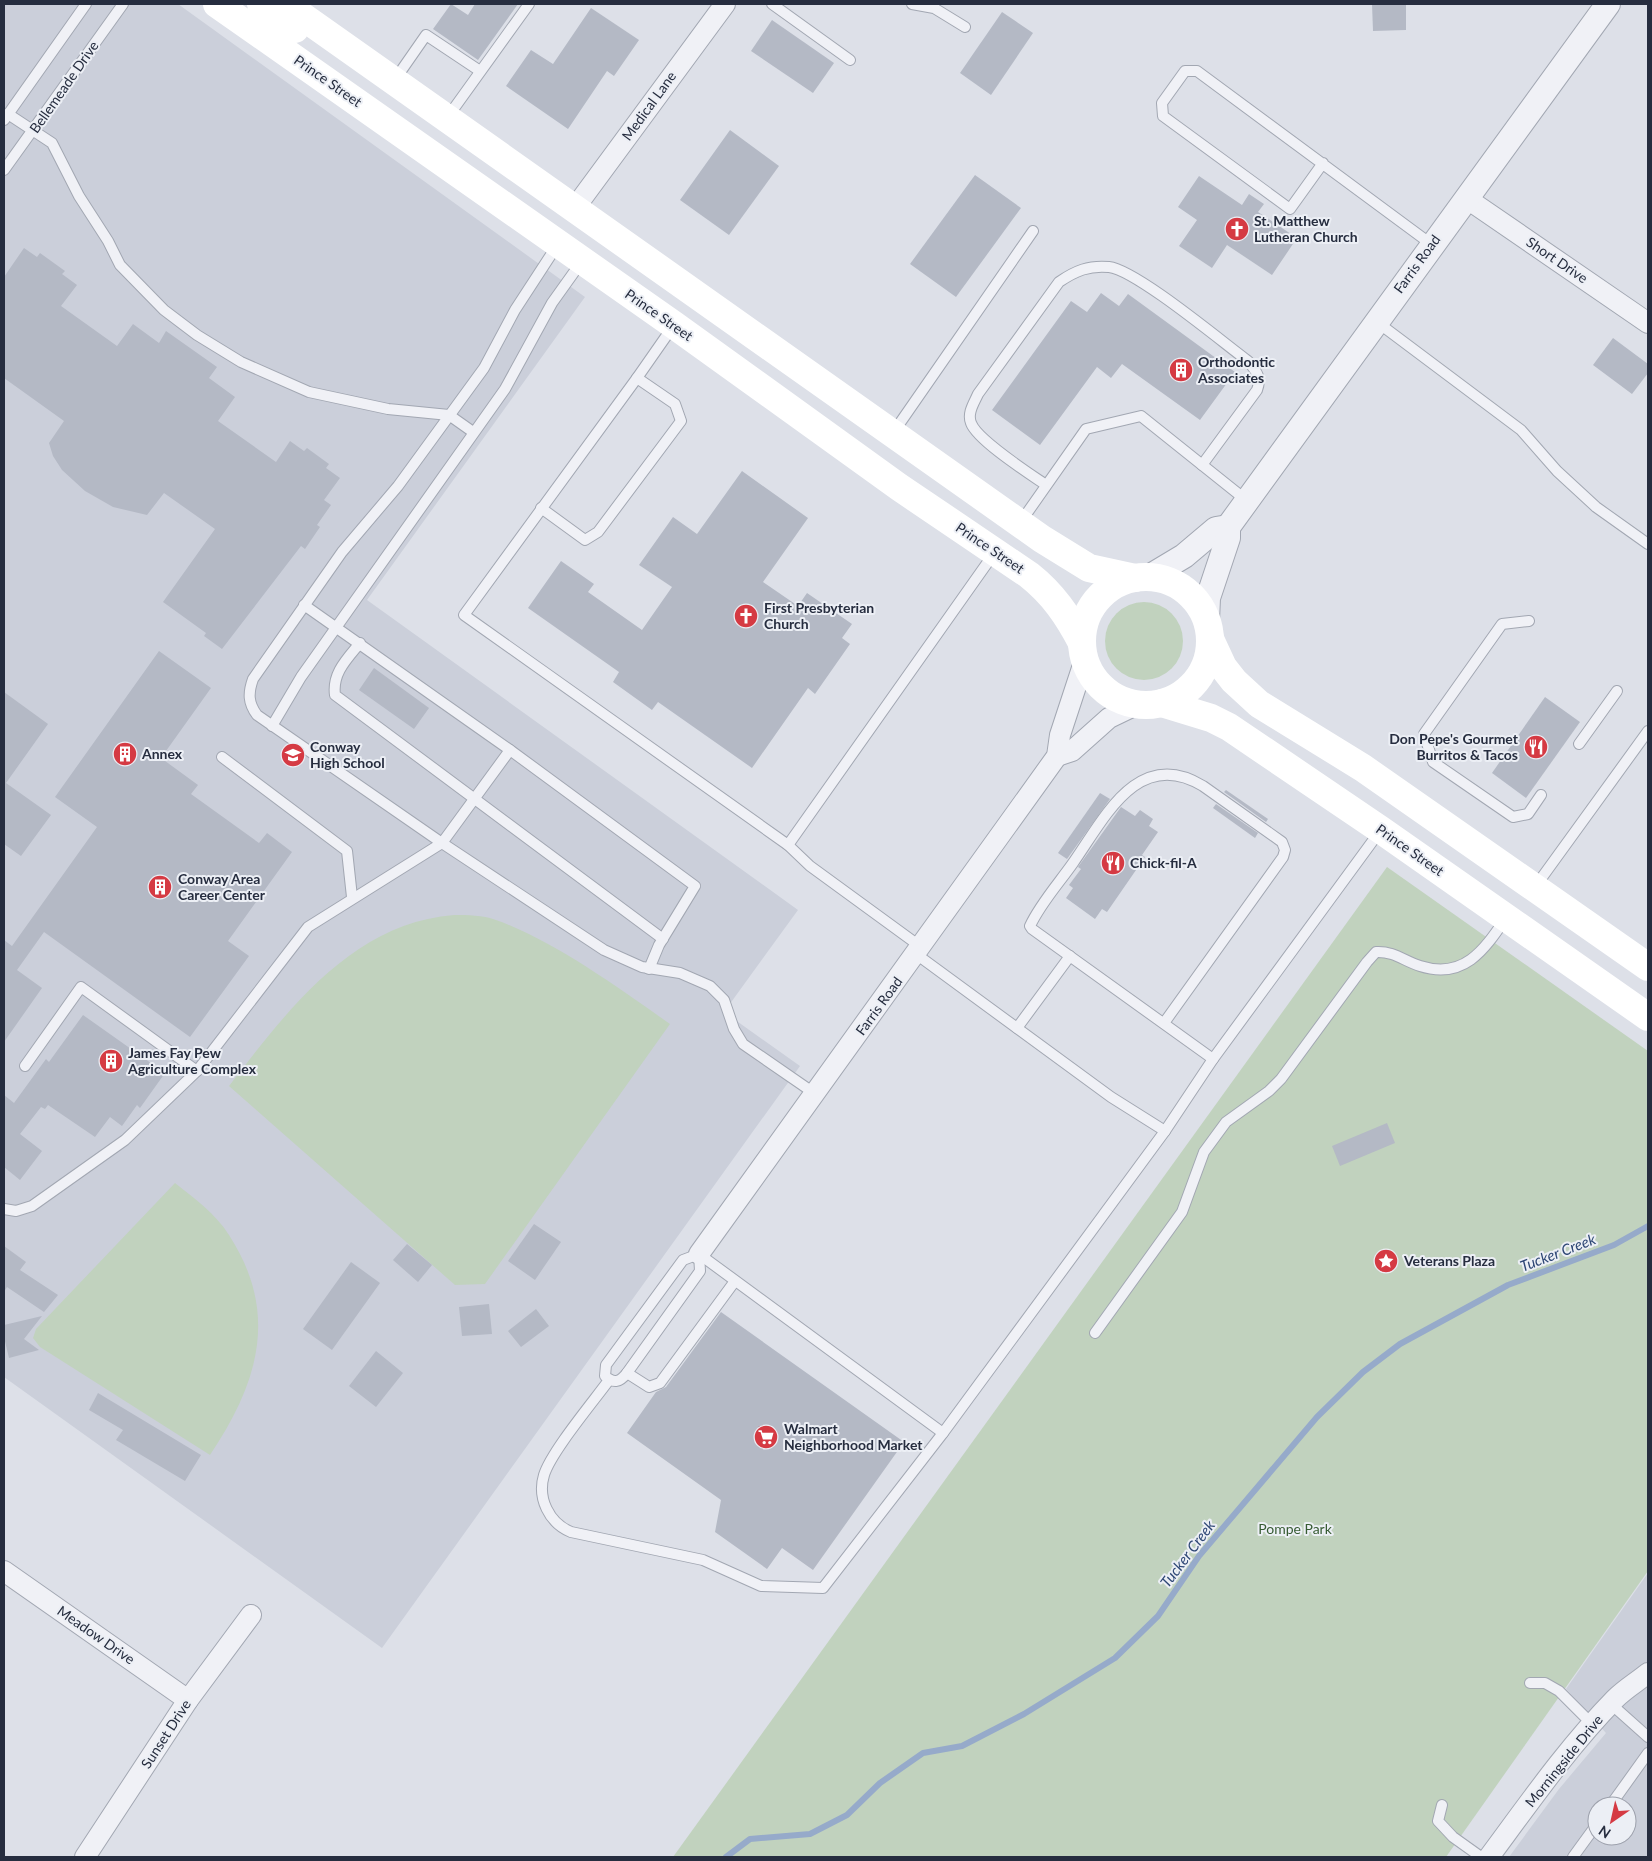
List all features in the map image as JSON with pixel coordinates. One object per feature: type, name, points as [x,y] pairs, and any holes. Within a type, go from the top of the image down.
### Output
[{"type":"main road","name":"Prince Street","points":[[217,4],[674,325],[899,487],[996,551],[1045,587],[1062,607],[1084,651]]},
{"type":"main road","points":[[261,4],[330,54],[363,60]]},
{"type":"main road","points":[[285,4],[892,434],[1020,523],[1089,568],[1168,581],[1188,592],[1203,610],[1209,630],[1229,674],[1259,704],[1363,768],[1648,967]]},
{"type":"main road","points":[[417,144],[452,150],[509,190],[542,208],[559,211],[574,209]]},
{"type":"main road","points":[[674,325],[679,322],[692,324],[706,327],[721,334],[864,434],[892,434]]},
{"type":"main road","points":[[1142,578],[1113,586],[1094,604],[1084,627],[1084,651],[1094,679],[1102,687],[1120,700],[1150,704],[1180,696],[1199,679],[1209,656],[1209,630]]},
{"type":"main road","name":"Prince Street","points":[[1150,704],[1211,718],[1228,727],[1381,830],[1648,1017]]},
{"type":"street","name":"Medical Lane","points":[[574,209],[725,4]]},
{"type":"street","name":"Farris Road","points":[[1209,630],[1208,598],[1228,538],[1228,526],[1608,4]]},
{"type":"street","name":"Short Drive","points":[[1466,198],[1648,323]]},
{"type":"street","name":"Farris Road","points":[[1142,578],[1184,556],[1216,529],[1228,526]]},
{"type":"street","name":"Farris Road","points":[[699,1254],[1057,756],[1060,734],[1084,651]]},
{"type":"street","name":"Farris Road","points":[[1057,756],[1072,751],[1109,718],[1150,704]]},
{"type":"street","name":"Meadow Drive","points":[[4,1571],[188,1700]]},
{"type":"street","name":"Sunset Drive","points":[[85,1857],[188,1700],[252,1615]]},
{"type":"street","name":"Morningside Drive","points":[[1489,1857],[1555,1768],[1592,1724],[1610,1704],[1648,1673]]},
{"type":"lane","points":[[86,4],[6,117],[52,143],[79,196],[120,265],[164,310],[197,336],[241,362],[309,392],[388,409],[449,415],[473,432]]},
{"type":"lane","name":"Bellemeade Drive","points":[[4,170],[122,4]]},
{"type":"lane","points":[[446,118],[529,4]]},
{"type":"lane","points":[[772,4],[850,60]]},
{"type":"lane","points":[[912,4],[934,8],[965,27]]},
{"type":"lane","points":[[394,82],[426,35],[480,71]]},
{"type":"lane","points":[[1323,163],[1290,209],[1163,116],[1162,103],[1185,71],[1197,71],[1323,163],[1432,244]]},
{"type":"lane","points":[[892,434],[1033,231]]},
{"type":"lane","points":[[558,244],[515,310],[488,362],[398,486],[342,552],[253,679],[250,688],[250,707],[272,726],[442,843],[604,950],[649,969],[680,973],[710,986],[724,1000],[734,1030],[743,1044],[814,1094]]},
{"type":"lane","points":[[272,726],[301,677],[505,389],[552,303],[582,260]]},
{"type":"lane","points":[[1046,485],[1017,465],[978,433],[971,423],[971,408],[978,394],[1059,282],[1076,271],[1092,267],[1110,267],[1135,277],[1248,361],[1258,373],[1260,382],[1257,390],[1202,465]]},
{"type":"lane","points":[[1376,321],[1521,430],[1557,470],[1596,507],[1648,544]]},
{"type":"lane","points":[[674,325],[464,614],[465,617],[788,845],[810,866],[1017,1028],[1111,1097],[1165,1131]]},
{"type":"lane","points":[[541,508],[585,540],[598,532],[681,421],[675,404],[637,378]]},
{"type":"lane","points":[[1020,523],[1086,429],[1141,416],[1246,500]]},
{"type":"lane","points":[[788,845],[996,551]]},
{"type":"lane","points":[[304,605],[510,750],[695,886],[663,939],[649,969]]},
{"type":"lane","points":[[1529,621],[1502,624],[1424,734],[1433,762],[1513,817],[1528,814],[1541,795]]},
{"type":"lane","points":[[360,643],[340,668],[334,686],[335,695],[663,939]]},
{"type":"lane","points":[[1579,744],[1617,691]]},
{"type":"lane","points":[[1534,888],[1648,731]]},
{"type":"lane","points":[[4,1209],[16,1211],[32,1206],[125,1140],[196,1071],[308,926],[442,843],[510,750]]},
{"type":"lane","points":[[222,757],[347,850],[352,897]]},
{"type":"lane","points":[[1164,1023],[1283,857],[1284,846],[1274,837],[1189,779],[1165,775],[1144,779],[1120,796],[1030,924],[1032,929],[1213,1059]]},
{"type":"lane","points":[[609,1380],[549,1464],[542,1486],[545,1505],[556,1523],[571,1532],[703,1560],[761,1586],[823,1588],[943,1433],[1165,1131],[1213,1059],[1381,830]]},
{"type":"lane","points":[[1095,1333],[1182,1212],[1204,1152],[1226,1122],[1269,1091],[1281,1079],[1376,952],[1389,951],[1419,966],[1438,969],[1457,968],[1473,959],[1485,948],[1507,917]]},
{"type":"lane","points":[[1017,1028],[1070,956]]},
{"type":"lane","points":[[25,1066],[81,987],[196,1071]]},
{"type":"lane","points":[[699,1254],[943,1433]]},
{"type":"lane","points":[[699,1254],[700,1271],[627,1373],[620,1381],[614,1382],[609,1380],[605,1376],[606,1364],[682,1260],[699,1254]]},
{"type":"lane","points":[[627,1373],[649,1388],[660,1383],[735,1281]]},
{"type":"lane","points":[[1530,1683],[1545,1683],[1559,1691],[1592,1724]]},
{"type":"lane","points":[[1610,1704],[1648,1737]]},
{"type":"lane","points":[[1617,1796],[1648,1753]]},
{"type":"lane","points":[[1442,1805],[1438,1821],[1453,1837],[1482,1857]]},
{"type":"lane","points":[[1573,1857],[1587,1838]]},
{"type":"shaded area","name":"Conway High School","points":[[4,4],[178,4],[585,297],[367,600],[798,910],[724,1012],[800,1066],[382,1648],[4,1377]]},
{"type":"shaded area","points":[[1648,1573],[1648,1857],[1509,1857],[1559,1789],[1606,1733],[1566,1689]]},
{"type":"green space","points":[[1144,602],[1159,605],[1171,614],[1180,626],[1183,641],[1180,656],[1171,668],[1159,677],[1144,680],[1129,677],[1117,668],[1108,656],[1105,641],[1108,626],[1117,614],[1129,605]]},
{"type":"green space","name":"Pompe Park","points":[[1387,867],[1648,1051],[1648,1571],[1446,1857],[673,1857]]},
{"type":"green space","points":[[454,915],[491,918],[540,940],[586,966],[670,1024],[485,1284],[455,1285],[229,1086],[299,1001],[325,975],[353,953],[384,935],[417,922]]},
{"type":"green space","points":[[175,1183],[211,1213],[229,1235],[245,1264],[254,1293],[258,1320],[257,1348],[251,1375],[227,1428],[210,1455],[40,1347],[33,1338],[36,1329]]},
{"type":"building","points":[[451,4],[468,15],[475,4],[518,4],[478,60],[433,29]]},
{"type":"building","points":[[1372,4],[1406,4],[1406,30],[1373,31]]},
{"type":"building","points":[[591,8],[639,40],[614,76],[607,71],[568,129],[506,86],[531,50],[553,64]]},
{"type":"building","points":[[1002,12],[1033,33],[991,95],[960,73]]},
{"type":"building","points":[[772,20],[834,63],[813,93],[751,51]]},
{"type":"building","points":[[730,130],[779,166],[729,235],[680,200]]},
{"type":"building","points":[[975,175],[1021,208],[956,297],[910,264]]},
{"type":"building","name":"St. Matthew Lutheran Church","points":[[1199,176],[1242,205],[1249,194],[1264,204],[1258,212],[1297,238],[1272,275],[1227,245],[1212,268],[1179,246],[1197,220],[1178,207]]},
{"type":"building","points":[[24,248],[37,257],[40,253],[65,271],[62,274],[77,285],[61,306],[117,346],[133,324],[159,343],[166,331],[217,367],[209,378],[235,397],[218,421],[276,462],[290,441],[304,451],[307,448],[329,464],[326,468],[340,478],[324,500],[331,505],[317,525],[320,527],[305,549],[301,546],[222,649],[204,636],[206,633],[163,602],[215,529],[164,493],[147,515],[113,507],[85,491],[62,470],[53,456],[49,443],[64,421],[4,378],[4,277]]},
{"type":"building","name":"Orthodontic Associates","points":[[1101,293],[1119,306],[1128,294],[1235,372],[1200,420],[1122,364],[1111,378],[1097,367],[1040,445],[992,410],[1071,301],[1087,312]]},
{"type":"building","points":[[1613,338],[1648,364],[1648,373],[1632,394],[1593,365]]},
{"type":"building","name":"First Presbyterian Church","points":[[742,471],[808,518],[763,582],[798,606],[807,593],[852,624],[842,638],[850,644],[815,694],[808,688],[752,768],[658,702],[652,710],[613,682],[619,672],[528,608],[561,561],[594,584],[588,592],[642,630],[672,587],[639,565],[673,517],[697,534]]},
{"type":"building","name":"Conway Area Career Center","points":[[159,651],[211,688],[161,758],[198,785],[191,794],[259,843],[267,833],[292,852],[228,941],[249,956],[190,1037],[44,932],[17,970],[42,988],[4,1042],[4,940],[12,946],[97,827],[55,797]]},
{"type":"building","points":[[374,668],[429,708],[414,729],[359,690]]},
{"type":"building","points":[[4,692],[48,724],[6,783],[51,815],[21,856],[4,844]]},
{"type":"building","name":"Don Pepe's Gourmet Burritos & Tacos","points":[[1545,697],[1580,722],[1526,798],[1492,773]]},
{"type":"building","points":[[1226,790],[1268,819],[1266,822],[1224,792]]},
{"type":"building","points":[[1100,793],[1110,799],[1067,859],[1058,853]]},
{"type":"building","points":[[1216,804],[1258,833],[1255,838],[1213,808]]},
{"type":"building","name":"Chick-fil-A","points":[[1121,807],[1135,816],[1140,810],[1153,819],[1149,826],[1158,832],[1142,855],[1145,857],[1107,912],[1102,909],[1095,919],[1066,898],[1073,888],[1069,885],[1081,869],[1078,867]]},
{"type":"building","points":[[83,1015],[165,1073],[140,1108],[137,1105],[122,1126],[110,1117],[95,1137],[48,1105],[45,1109],[41,1107],[20,1134],[42,1151],[20,1180],[4,1167],[4,1095],[14,1103],[46,1059],[49,1062]]},
{"type":"building","points":[[1387,1123],[1395,1143],[1340,1166],[1332,1146]]},
{"type":"building","points":[[534,1224],[561,1242],[535,1280],[508,1261]]},
{"type":"building","points":[[407,1244],[432,1265],[418,1282],[393,1260]]},
{"type":"building","points":[[4,1246],[26,1262],[20,1270],[58,1295],[44,1312],[7,1287],[4,1292]]},
{"type":"building","points":[[351,1262],[380,1283],[332,1350],[303,1329]]},
{"type":"building","points":[[489,1304],[492,1334],[462,1336],[459,1307]]},
{"type":"building","points":[[536,1309],[549,1326],[521,1347],[508,1331]]},
{"type":"building","name":"Walmart Neighborhood Market","points":[[721,1312],[904,1442],[813,1570],[782,1548],[767,1569],[715,1532],[721,1500],[627,1433],[656,1392],[666,1387]]},
{"type":"building","points":[[42,1316],[24,1339],[39,1350],[9,1358],[4,1337],[4,1325]]},
{"type":"building","points":[[376,1351],[403,1373],[376,1407],[349,1386]]},
{"type":"building","points":[[98,1393],[201,1455],[185,1481],[116,1440],[123,1430],[89,1410]]},
{"type":"waterway","name":"Tucker Creek","points":[[726,1857],[750,1839],[810,1834],[847,1815],[880,1783],[923,1753],[962,1746],[1024,1714],[1115,1658],[1158,1616],[1199,1556],[1317,1417],[1363,1372],[1400,1344],[1508,1285],[1614,1245],[1648,1226]]},
{"type":"place","name":"St. Matthew Lutheran Church","points":[[1237,229]]},
{"type":"place","name":"Orthodontic Associates","points":[[1181,370]]},
{"type":"place","name":"First Presbyterian Church","points":[[746,616]]},
{"type":"place","name":"Don Pepe's Gourmet Burritos & Tacos","points":[[1536,747]]},
{"type":"place","name":"Annex","points":[[125,754]]},
{"type":"place","name":"Conway High School","points":[[293,755]]},
{"type":"place","name":"Chick-fil-A","points":[[1113,863]]},
{"type":"place","name":"Conway Area Career Center","points":[[160,887]]},
{"type":"place","name":"James Fay Pew Agriculture Complex","points":[[111,1061]]},
{"type":"place","name":"Veterans Plaza","points":[[1386,1261]]},
{"type":"place","name":"Walmart Neighborhood Market","points":[[766,1437]]}]
